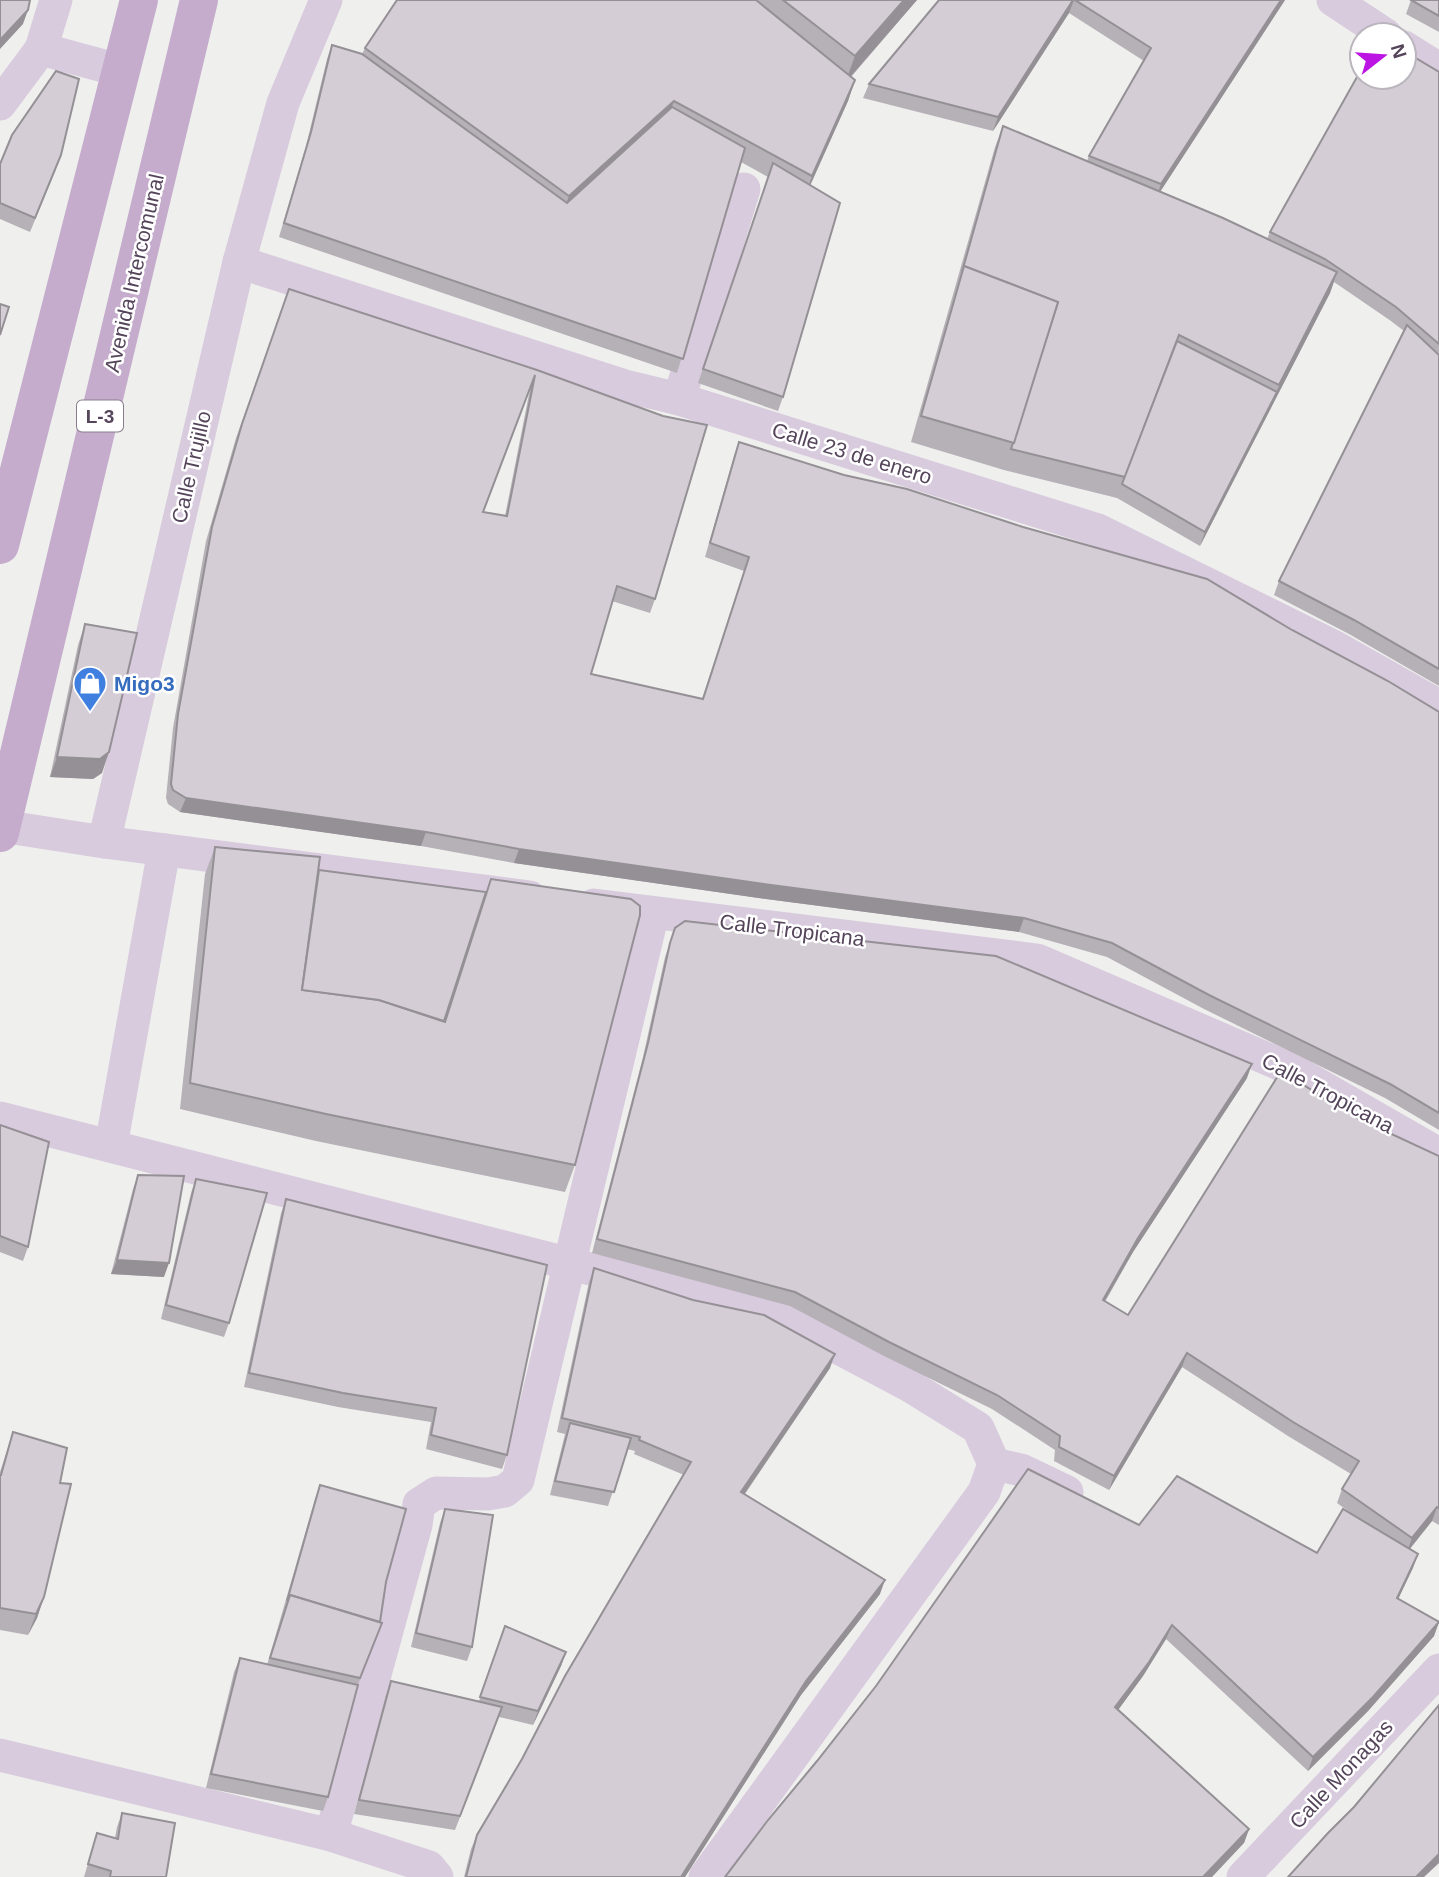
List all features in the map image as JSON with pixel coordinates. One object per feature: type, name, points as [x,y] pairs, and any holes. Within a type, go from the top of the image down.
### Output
[{"type":"main road","points":[[0,545],[139,0]]},
{"type":"main road","name":"Avenida Intercomunal","points":[[1,830],[199,0]]},
{"type":"street","points":[[0,104],[41,48],[56,0]]},
{"type":"street","name":"Calle Trujillo","points":[[104,842],[239,262],[283,103],[326,0]]},
{"type":"street","points":[[1333,0],[1364,21]]},
{"type":"street","points":[[41,48],[122,71]]},
{"type":"street","points":[[1418,56],[1439,69]]},
{"type":"street","points":[[679,399],[744,189]]},
{"type":"street","name":"Calle 23 de enero","points":[[239,262],[625,386],[679,399],[1098,530],[1335,647],[1439,706]]},
{"type":"street","points":[[1,830],[104,842]]},
{"type":"street","name":"Calle Tropicana","points":[[104,842],[1037,960],[1292,1069],[1439,1154]]},
{"type":"street","points":[[111,1146],[164,850]]},
{"type":"street","points":[[331,1835],[416,1525],[419,1504],[436,1493],[488,1494],[505,1491],[518,1480],[653,913]]},
{"type":"street","points":[[0,1118],[782,1318],[910,1386],[978,1428],[995,1464],[984,1492],[705,1877]]},
{"type":"street","points":[[995,1464],[1021,1470],[1095,1506]]},
{"type":"street","name":"Calle Monagas","points":[[1243,1877],[1439,1670]]},
{"type":"street","points":[[0,1755],[331,1835],[429,1867],[436,1877]]},
{"type":"building","points":[[0,0],[30,0],[28,10],[0,40]]},
{"type":"building","points":[[397,0],[756,0],[855,80],[812,176],[674,101],[569,196],[365,48]]},
{"type":"building","points":[[783,0],[904,0],[855,56]]},
{"type":"building","points":[[939,0],[1073,0],[998,117],[869,84]]},
{"type":"building","points":[[1075,0],[1281,0],[1161,184],[1089,156],[1151,48]]},
{"type":"building","points":[[1411,0],[1439,0],[1439,16]]},
{"type":"building","points":[[332,45],[362,54],[567,203],[672,107],[745,148],[683,359],[284,223],[311,132]]},
{"type":"building","points":[[1418,59],[1439,72],[1439,344],[1396,307],[1325,259],[1270,232],[1349,91],[1418,91]]},
{"type":"building","points":[[56,71],[79,79],[61,155],[35,218],[0,203],[0,164],[12,135]]},
{"type":"building","points":[[1003,126],[1223,218],[1337,272],[1279,385],[1179,335],[1125,477],[1011,449],[1058,302],[964,266],[962,272]]},
{"type":"building","points":[[773,163],[840,203],[783,397],[703,369]]},
{"type":"building","points":[[964,266],[1058,302],[1014,443],[921,416]]},
{"type":"building","points":[[289,289],[537,370],[663,416],[707,425],[655,599],[617,586],[591,674],[703,699],[749,557],[710,543],[739,442],[844,475],[907,489],[1023,527],[1207,579],[1292,630],[1388,681],[1439,712],[1439,1113],[1390,1084],[1209,995],[1112,943],[1024,918],[519,849],[426,832],[186,798],[173,790],[171,784],[178,714],[212,527],[242,424]],"holes":[[[535,375],[507,516],[483,512]]]},
{"type":"building","points":[[0,304],[9,307],[0,335]]},
{"type":"building","points":[[1407,325],[1439,355],[1439,669],[1279,581]]},
{"type":"building","points":[[1177,341],[1277,392],[1205,532],[1122,484]]},
{"type":"building","name":"Migo3","points":[[85,624],[137,633],[109,752],[100,759],[57,757]]},
{"type":"building","points":[[215,847],[320,857],[302,990],[379,1000],[445,1022],[491,879],[631,899],[640,906],[640,915],[575,1165],[190,1083]]},
{"type":"building","points":[[319,870],[486,892],[444,1021],[379,1000],[302,990]]},
{"type":"building","points":[[685,921],[996,956],[1252,1064],[1138,1238],[1103,1300],[1128,1315],[1281,1071],[1355,1117],[1439,1156],[1439,1508],[1437,1507],[1412,1538],[1342,1489],[1359,1461],[1187,1353],[1114,1476],[1059,1447],[1060,1436],[997,1395],[795,1292],[597,1239],[648,1043],[670,943],[675,928]]},
{"type":"building","points":[[0,1125],[49,1142],[28,1247],[0,1236]]},
{"type":"building","points":[[138,1175],[184,1176],[169,1263],[117,1260]]},
{"type":"building","points":[[196,1179],[267,1193],[229,1323],[166,1305]]},
{"type":"building","points":[[286,1199],[547,1265],[507,1455],[431,1435],[436,1408],[343,1393],[249,1373]]},
{"type":"building","points":[[594,1268],[693,1300],[764,1315],[835,1354],[741,1492],[885,1580],[806,1681],[681,1877],[466,1877],[477,1835],[522,1759],[565,1676],[691,1462],[639,1440],[640,1437],[562,1418]]},
{"type":"building","points":[[570,1423],[631,1438],[614,1492],[555,1481]]},
{"type":"building","points":[[13,1432],[67,1448],[60,1483],[71,1484],[44,1597],[36,1614],[0,1608],[0,1475]]},
{"type":"building","points":[[1028,1469],[1139,1525],[1177,1476],[1317,1553],[1343,1509],[1418,1554],[1397,1598],[1439,1622],[1373,1697],[1313,1757],[1172,1625],[1149,1662],[1115,1707],[1249,1829],[1203,1877],[725,1877],[876,1686]]},
{"type":"building","points":[[320,1485],[406,1509],[386,1582],[380,1622],[290,1595],[287,1601]]},
{"type":"building","points":[[445,1509],[493,1515],[472,1647],[416,1633]]},
{"type":"building","points":[[290,1595],[382,1623],[360,1678],[270,1658]]},
{"type":"building","points":[[505,1626],[566,1652],[538,1711],[480,1697]]},
{"type":"building","points":[[240,1658],[358,1685],[328,1797],[211,1774]]},
{"type":"building","points":[[391,1681],[502,1707],[460,1816],[359,1800]]},
{"type":"building","points":[[1439,1705],[1439,1854],[1416,1877],[1288,1877],[1354,1807]]},
{"type":"building","points":[[122,1813],[175,1823],[166,1877],[110,1877],[111,1871],[88,1864],[97,1833],[118,1839]]},
{"type":"place","name":"Migo3","points":[[90,713]]}]
